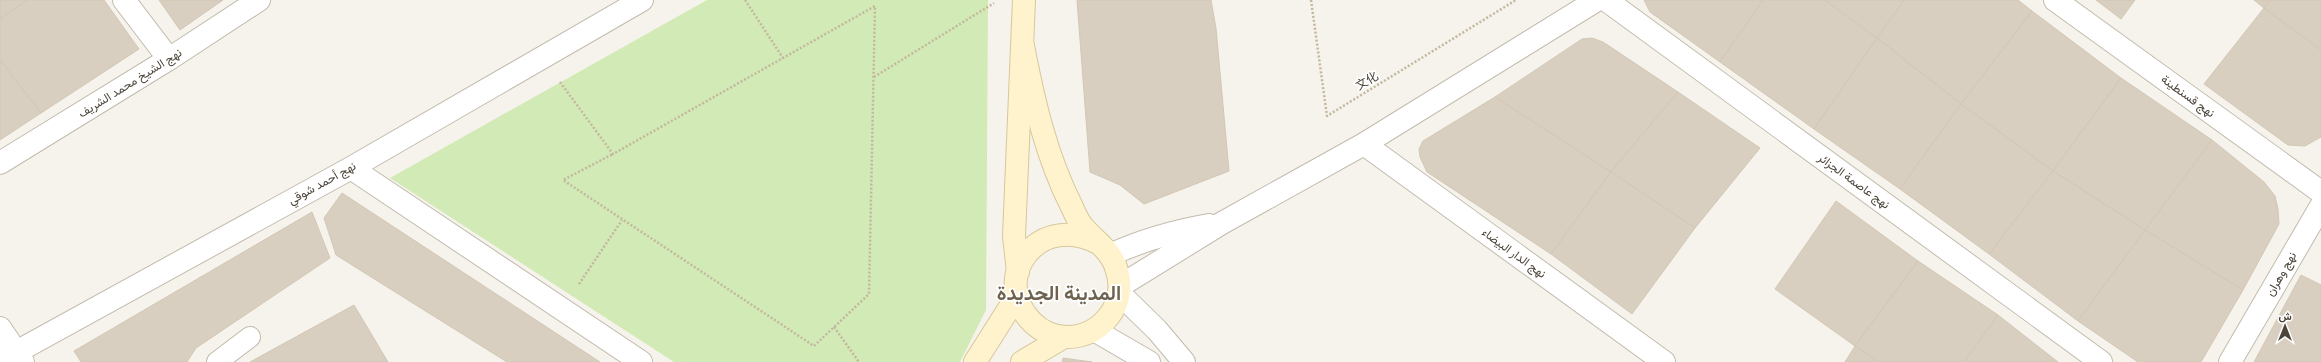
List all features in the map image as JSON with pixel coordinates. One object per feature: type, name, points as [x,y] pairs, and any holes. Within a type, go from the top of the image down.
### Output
[{"type":"main road","points":[[1023,46],[1038,118],[1057,175],[1083,227],[1105,250],[1117,270],[1119,290],[1114,310],[1103,324],[1084,334],[1064,336],[1049,334],[1036,327],[1026,316],[1017,296],[1018,272],[1014,236],[1024,0]]},
{"type":"main road","points":[[1018,272],[1020,262],[1034,246],[1046,238],[1060,234],[1074,234],[1088,237],[1105,250]]},
{"type":"main road","points":[[975,362],[1017,296]]},
{"type":"main road","points":[[1022,362],[1064,336]]},
{"type":"street","points":[[124,0],[169,59]]},
{"type":"street","name":"نهج الشيخ محمد الشريف","points":[[0,163],[169,59],[259,0]]},
{"type":"street","name":"نهج أحمد شوقي","points":[[13,358],[351,168],[642,0]]},
{"type":"street","points":[[1184,362],[1157,330],[1119,290],[1222,222],[1364,144],[1597,0]]},
{"type":"street","name":"نهج عاصمة الجزائر","points":[[1606,0],[2101,362]]},
{"type":"street","name":"نهج قسنطينة","points":[[2055,0],[2321,192]]},
{"type":"street","name":"نهج الدار البيضاء","points":[[1364,144],[1664,362]]},
{"type":"street","points":[[351,168],[641,362]]},
{"type":"street","name":"نهج وهران","points":[[2230,362],[2321,206]]},
{"type":"street","points":[[1105,250],[1175,231],[1222,222]]},
{"type":"street","points":[[0,328],[13,358]]},
{"type":"street","points":[[1094,330],[1149,362]]},
{"type":"lane","points":[[217,362],[250,336]]},
{"type":"path","points":[[745,0],[783,58]]},
{"type":"path","points":[[874,78],[999,0]]},
{"type":"path","name":"文化","points":[[1311,0],[1327,116],[1516,0]]},
{"type":"path","points":[[875,6],[869,294],[814,346],[563,180],[613,154],[783,58],[875,6]]},
{"type":"path","points":[[542,58],[613,154]]},
{"type":"path","points":[[562,310],[622,220]]},
{"type":"path","points":[[834,327],[859,362]]},
{"type":"green space","points":[[707,0],[988,0],[986,310],[960,362],[674,362],[390,178]]},
{"type":"building","points":[[0,0],[27,0],[0,19]]},
{"type":"building","points":[[27,0],[104,0],[139,49],[41,113],[0,60],[0,19]]},
{"type":"building","points":[[159,0],[223,0],[180,30]]},
{"type":"building","points":[[1077,0],[1211,0],[1216,28],[1229,171],[1144,204],[1120,185],[1090,172]]},
{"type":"building","points":[[1644,0],[1763,0],[1720,62],[1650,12]]},
{"type":"building","points":[[1763,0],[1825,0],[1877,38],[1814,129],[1720,62]]},
{"type":"building","points":[[1825,0],[1904,0],[1877,38]]},
{"type":"building","points":[[1904,0],[2018,0],[2032,11],[1961,104],[1877,38]]},
{"type":"building","points":[[2096,0],[2135,0],[2121,19]]},
{"type":"building","points":[[2254,0],[2271,0],[2264,8]]},
{"type":"building","points":[[2271,0],[2321,0],[2321,50],[2264,8]]},
{"type":"building","points":[[2264,8],[2321,50],[2321,137],[2305,146],[2288,145],[2204,84]]},
{"type":"building","points":[[2032,11],[2121,78],[2053,171],[1961,104]]},
{"type":"building","points":[[1592,38],[1603,42],[1678,92],[1611,172],[1495,97],[1582,39]]},
{"type":"building","points":[[1877,38],[1961,104],[1900,189],[1814,129]]},
{"type":"building","points":[[0,60],[41,113],[0,140]]},
{"type":"building","points":[[2121,78],[2212,140],[2145,230],[2053,171]]},
{"type":"building","points":[[1678,92],[1760,148],[1695,228],[1611,172]]},
{"type":"building","points":[[1495,97],[1611,172],[1551,254],[1427,172],[1420,157],[1419,149],[1423,141]]},
{"type":"building","points":[[1961,104],[2053,171],[1989,254],[1900,189]]},
{"type":"building","points":[[2212,140],[2264,182],[2275,196],[2278,209],[2279,224],[2243,290],[2145,230]]},
{"type":"building","points":[[2053,171],[2145,230],[2078,321],[1989,254]]},
{"type":"building","points":[[1611,172],[1695,228],[1632,314],[1551,254]]},
{"type":"building","points":[[342,193],[600,362],[507,362],[336,255],[324,218]]},
{"type":"building","points":[[1836,201],[1918,261],[1855,346],[1775,289]]},
{"type":"building","points":[[312,212],[330,258],[196,348],[187,362],[81,362],[74,351]]},
{"type":"building","points":[[2145,230],[2243,290],[2201,362],[2138,362],[2078,321]]},
{"type":"building","points":[[1918,261],[1998,315],[1964,362],[1879,362],[1855,346]]},
{"type":"building","points":[[2301,275],[2321,285],[2321,362],[2254,362]]},
{"type":"building","points":[[354,305],[388,362],[250,362]]},
{"type":"building","points":[[1998,315],[2058,362],[1964,362]]},
{"type":"building","points":[[1855,346],[1879,362],[1845,362]]},
{"type":"building","points":[[1063,358],[1092,362],[1062,362]]},
{"type":"district","name":"المدينة الجديدة","points":[[1059,292]]}]
